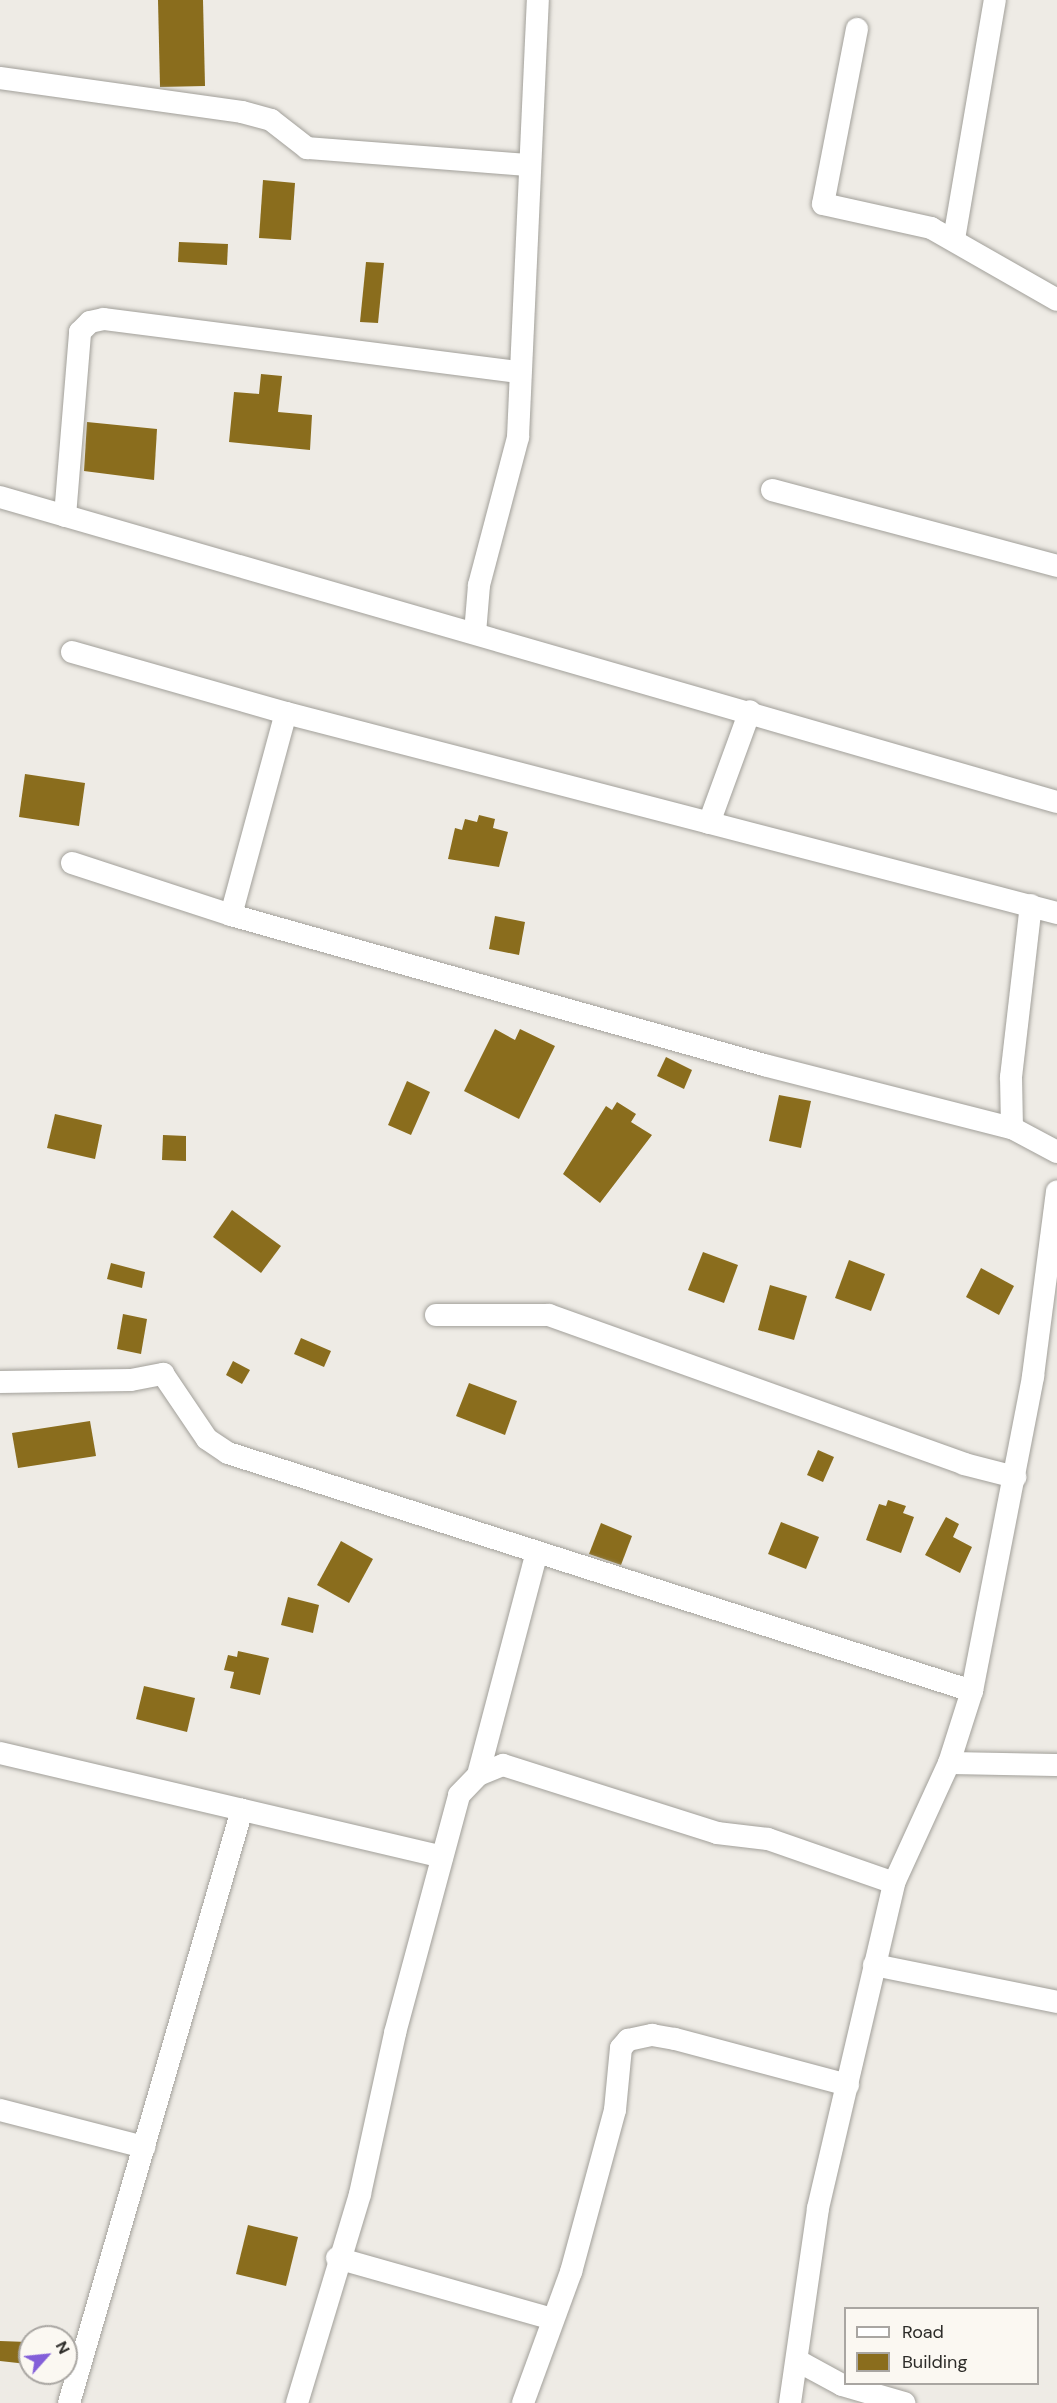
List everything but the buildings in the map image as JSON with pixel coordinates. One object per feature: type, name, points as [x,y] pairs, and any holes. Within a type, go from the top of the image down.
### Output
[{"type":"street","points":[[475,633],[478,585],[518,437],[518,372],[538,0]]},
{"type":"street","points":[[954,239],[995,0]]},
{"type":"street","points":[[857,29],[823,204],[931,228],[954,239],[1057,300]]},
{"type":"street","points":[[0,78],[242,112],[271,120],[307,148],[529,165]]},
{"type":"street","points":[[65,516],[80,332],[90,322],[104,319],[518,372]]},
{"type":"street","points":[[772,489],[1057,566]]},
{"type":"street","points":[[0,497],[750,711],[1057,802]]},
{"type":"street","points":[[72,652],[286,714],[1057,913]]},
{"type":"street","points":[[709,823],[750,711]]},
{"type":"street","points":[[231,915],[286,714]]},
{"type":"street","points":[[72,863],[231,915],[764,1065],[1012,1128],[1057,1152]]},
{"type":"street","points":[[1012,1128],[1011,1077],[1031,905]]},
{"type":"street","points":[[790,2403],[798,2361],[818,2208],[894,1882],[949,1763],[972,1691],[1015,1477],[1057,1192]]},
{"type":"street","points":[[436,1315],[549,1314],[964,1464],[1015,1477]]},
{"type":"street","points":[[0,1382],[131,1380],[163,1374],[207,1439],[228,1452],[536,1555],[972,1691]]},
{"type":"street","points":[[478,1775],[536,1555]]},
{"type":"street","points":[[0,1753],[442,1857]]},
{"type":"street","points":[[949,1763],[1057,1765]]},
{"type":"street","points":[[297,2403],[337,2258],[379,2120],[395,2033],[459,1795],[478,1775],[503,1765],[717,1833],[768,1839],[894,1882]]},
{"type":"street","points":[[69,2403],[243,1810]]},
{"type":"street","points":[[874,1965],[1057,2002]]},
{"type":"street","points":[[523,2403],[553,2319],[615,2110],[621,2048],[628,2040],[652,2035],[675,2039],[848,2085]]},
{"type":"street","points":[[0,2109],[144,2146]]},
{"type":"street","points":[[337,2258],[553,2319]]},
{"type":"street","points":[[798,2361],[842,2385],[904,2403]]}]
